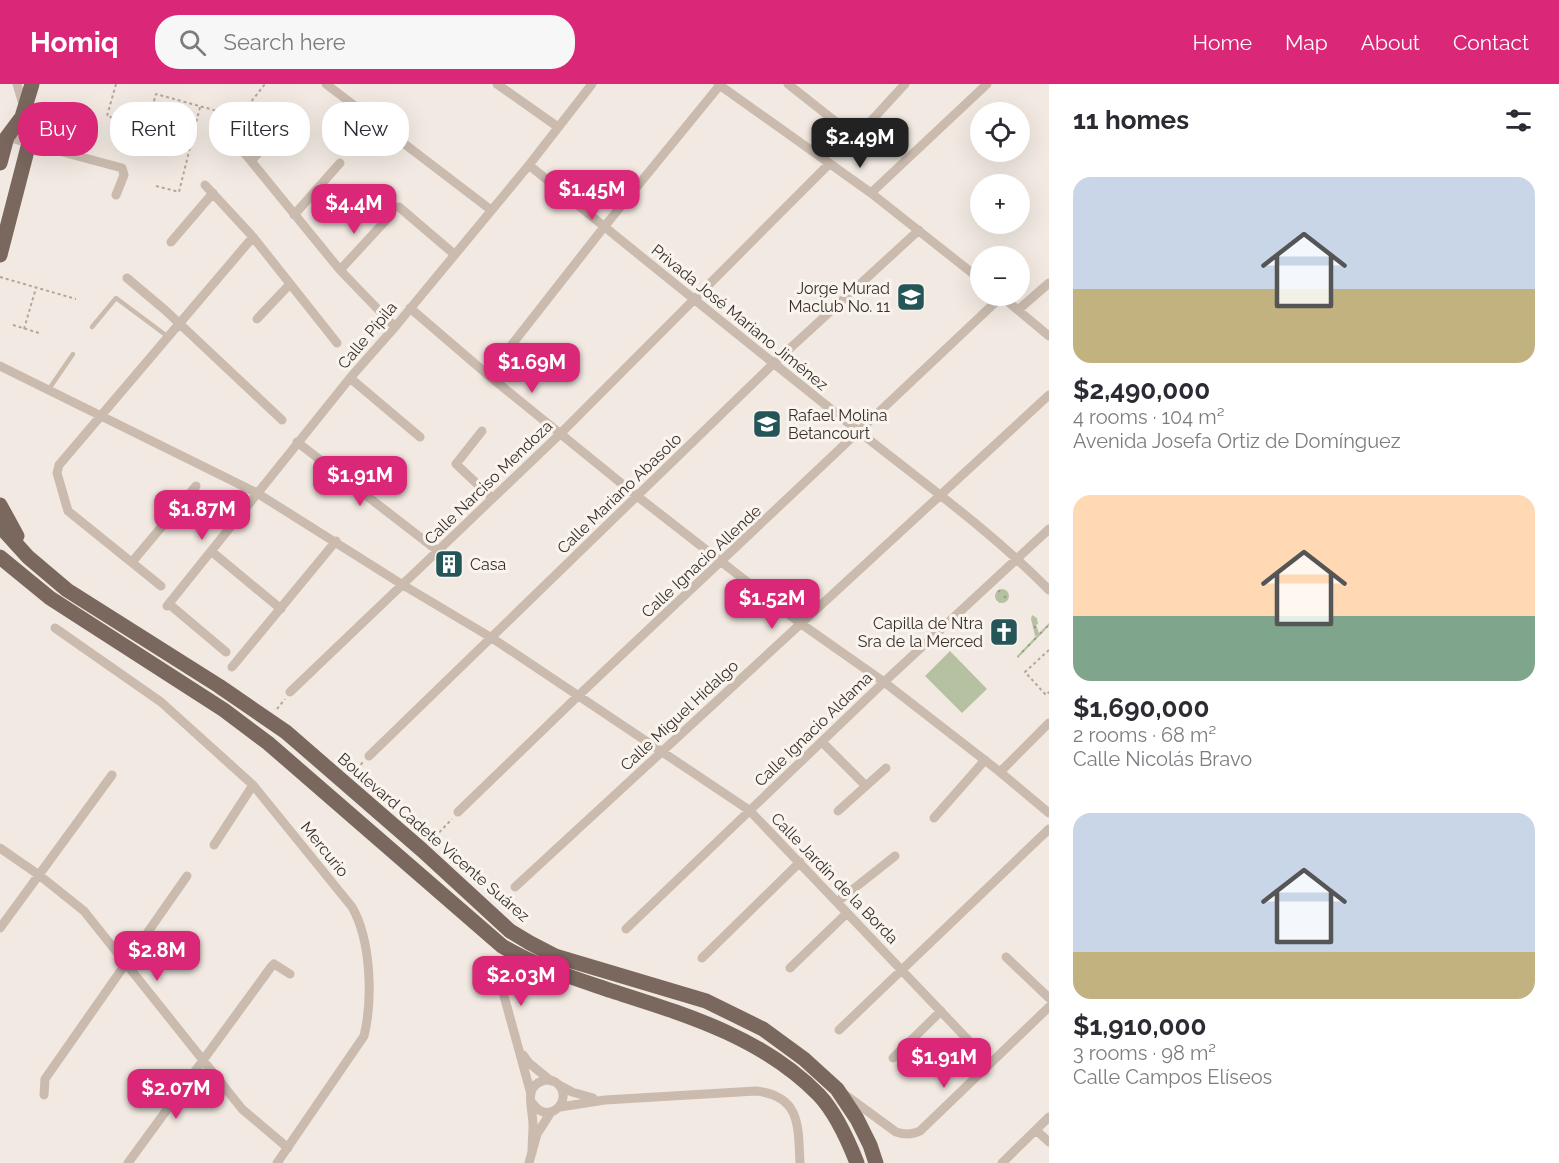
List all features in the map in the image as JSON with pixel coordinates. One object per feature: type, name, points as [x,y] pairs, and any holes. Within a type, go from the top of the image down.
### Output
[{"type":"main road","points":[[26,102],[32,84]]},
{"type":"main road","points":[[0,163],[3,139],[18,120]]},
{"type":"main road","points":[[0,255],[26,156]]},
{"type":"main road","points":[[0,505],[28,557]]},
{"type":"main road","name":"Boulevard Cadete Vicente Suárez","points":[[0,526],[28,557],[67,590],[268,719],[302,745],[422,850],[493,916],[530,943],[555,956],[706,1001],[763,1029],[804,1059],[837,1089],[857,1119],[876,1163]]},
{"type":"main road","points":[[1,560],[50,598],[224,710],[268,743],[502,946],[551,971],[681,1013],[732,1033],[783,1064],[820,1096],[839,1124],[857,1163]]},
{"type":"street","points":[[16,84],[20,102]]},
{"type":"street","points":[[326,84],[490,210]]},
{"type":"street","points":[[497,84],[558,127]]},
{"type":"street","name":"Calle Pípila","points":[[226,652],[167,605],[297,442],[529,165],[592,84]]},
{"type":"street","points":[[788,84],[850,133],[856,134],[861,132],[905,84]]},
{"type":"street","points":[[871,193],[987,84]]},
{"type":"street","points":[[488,375],[719,85],[871,193],[970,271]]},
{"type":"street","points":[[3,139],[18,141]]},
{"type":"street","points":[[77,156],[122,168],[124,175],[116,195]]},
{"type":"street","points":[[248,156],[340,270],[395,327]]},
{"type":"street","points":[[252,160],[256,156]]},
{"type":"street","points":[[294,215],[340,163]]},
{"type":"street","name":"Calle Narciso Mendoza","points":[[290,692],[560,434],[829,164]]},
{"type":"street","name":"Privada José Mariano Jiménez","points":[[529,165],[940,494],[1018,558],[1049,590]]},
{"type":"street","points":[[205,185],[253,237],[337,344]]},
{"type":"street","points":[[171,242],[213,193]]},
{"type":"street","points":[[399,207],[454,254]]},
{"type":"street","points":[[340,270],[388,218]]},
{"type":"street","name":"Calle Mariano Abasolo","points":[[369,756],[774,363],[919,230]]},
{"type":"street","points":[[161,586],[68,511],[57,473],[58,465],[253,237]]},
{"type":"street","points":[[127,278],[165,310],[282,420]]},
{"type":"street","points":[[1018,310],[1049,283]]},
{"type":"street","points":[[257,320],[290,284]]},
{"type":"street","name":"Calle Ignacio Allende","points":[[458,813],[579,695],[722,563],[991,306]]},
{"type":"street","points":[[1013,306],[1049,336]]},
{"type":"street","points":[[410,308],[488,375],[637,496],[800,623],[884,682],[1049,813]]},
{"type":"street","name":"Calle Jardín de la Borda","points":[[0,366],[257,493],[492,638],[749,810],[990,1063]]},
{"type":"street","points":[[350,378],[420,437]]},
{"type":"street","name":"Calle Miguel Hidalgo","points":[[515,887],[1049,395]]},
{"type":"street","points":[[482,431],[456,464],[492,498]]},
{"type":"street","points":[[297,442],[438,551]]},
{"type":"street","points":[[132,562],[196,486]]},
{"type":"street","name":"Calle Ignacio Aldama","points":[[626,929],[884,682],[1049,529]]},
{"type":"street","points":[[232,667],[336,541]]},
{"type":"street","points":[[211,551],[281,609]]},
{"type":"street","name":"Mercurio","points":[[56,628],[161,702],[253,784],[358,917],[369,969],[367,1025],[364,1036],[277,1163]]},
{"type":"street","points":[[1000,772],[1049,723]]},
{"type":"street","points":[[822,742],[866,786]]},
{"type":"street","points":[[934,818],[985,760]]},
{"type":"street","points":[[838,811],[886,768]]},
{"type":"street","points":[[0,928],[112,775]]},
{"type":"street","points":[[214,844],[253,784]]},
{"type":"street","points":[[839,1030],[1049,829]]},
{"type":"street","points":[[0,848],[39,875],[84,911],[242,1109],[288,1148]]},
{"type":"street","points":[[837,902],[895,856]]},
{"type":"street","points":[[702,958],[800,862]]},
{"type":"street","points":[[44,1095],[45,1079],[187,876]]},
{"type":"street","points":[[790,968],[848,913]]},
{"type":"street","points":[[1006,957],[1049,998]]},
{"type":"street","points":[[128,1163],[271,967],[274,964],[278,965],[290,974]]},
{"type":"street","points":[[498,974],[531,1094],[529,1163]]},
{"type":"street","points":[[837,1089],[896,1132],[915,1134],[1049,1008]]},
{"type":"street","points":[[893,1058],[941,1011]]},
{"type":"street","points":[[518,1048],[529,1063],[555,1083],[584,1096],[604,1100]]},
{"type":"street","points":[[531,1094],[536,1084],[540,1082],[555,1083]]},
{"type":"street","points":[[555,1083],[563,1096],[560,1107]]},
{"type":"street","points":[[531,1153],[543,1123],[551,1112],[560,1107],[604,1100],[756,1091],[769,1092],[788,1103],[795,1115],[799,1132],[800,1163]]},
{"type":"street","points":[[532,1104],[540,1112],[551,1112]]},
{"type":"street","points":[[1002,1163],[1049,1117]]},
{"type":"street","points":[[1036,1130],[1049,1142]]},
{"type":"lane","points":[[92,327],[116,298],[168,337]]},
{"type":"lane","points":[[49,389],[73,354]]},
{"type":"path","points":[[116,84],[106,116],[146,128],[156,94],[239,117],[265,84]]},
{"type":"path","points":[[156,186],[179,192],[200,106]]},
{"type":"path","points":[[0,277],[76,299]]},
{"type":"path","points":[[24,329],[36,288]]},
{"type":"path","points":[[13,325],[39,333]]},
{"type":"path","points":[[1049,650],[1025,672],[1047,693],[1049,698]]},
{"type":"path","points":[[268,719],[290,692]]},
{"type":"path","points":[[344,783],[369,756]]},
{"type":"path","points":[[422,850],[458,813]]},
{"type":"green space","points":[[1002,589],[1007,591],[1009,596],[1007,601],[1002,603],[997,601],[995,596],[997,591]]},
{"type":"green space","points":[[1032,615],[1037,618],[1038,624],[1036,625],[1039,633],[1049,623],[1049,626],[1018,658],[1017,656],[1037,635],[1035,636]]},
{"type":"green space","points":[[950,651],[987,689],[962,713],[925,676]]},
{"type":"place","name":"Jorge Murad Maclub No. 11","points":[[911,297]]},
{"type":"place","name":"Rafael Molina Betancourt","points":[[767,424]]},
{"type":"place","name":"Casa","points":[[449,564]]},
{"type":"place","name":"Capilla de Ntra Sra de la Merced","points":[[1004,632]]}]
